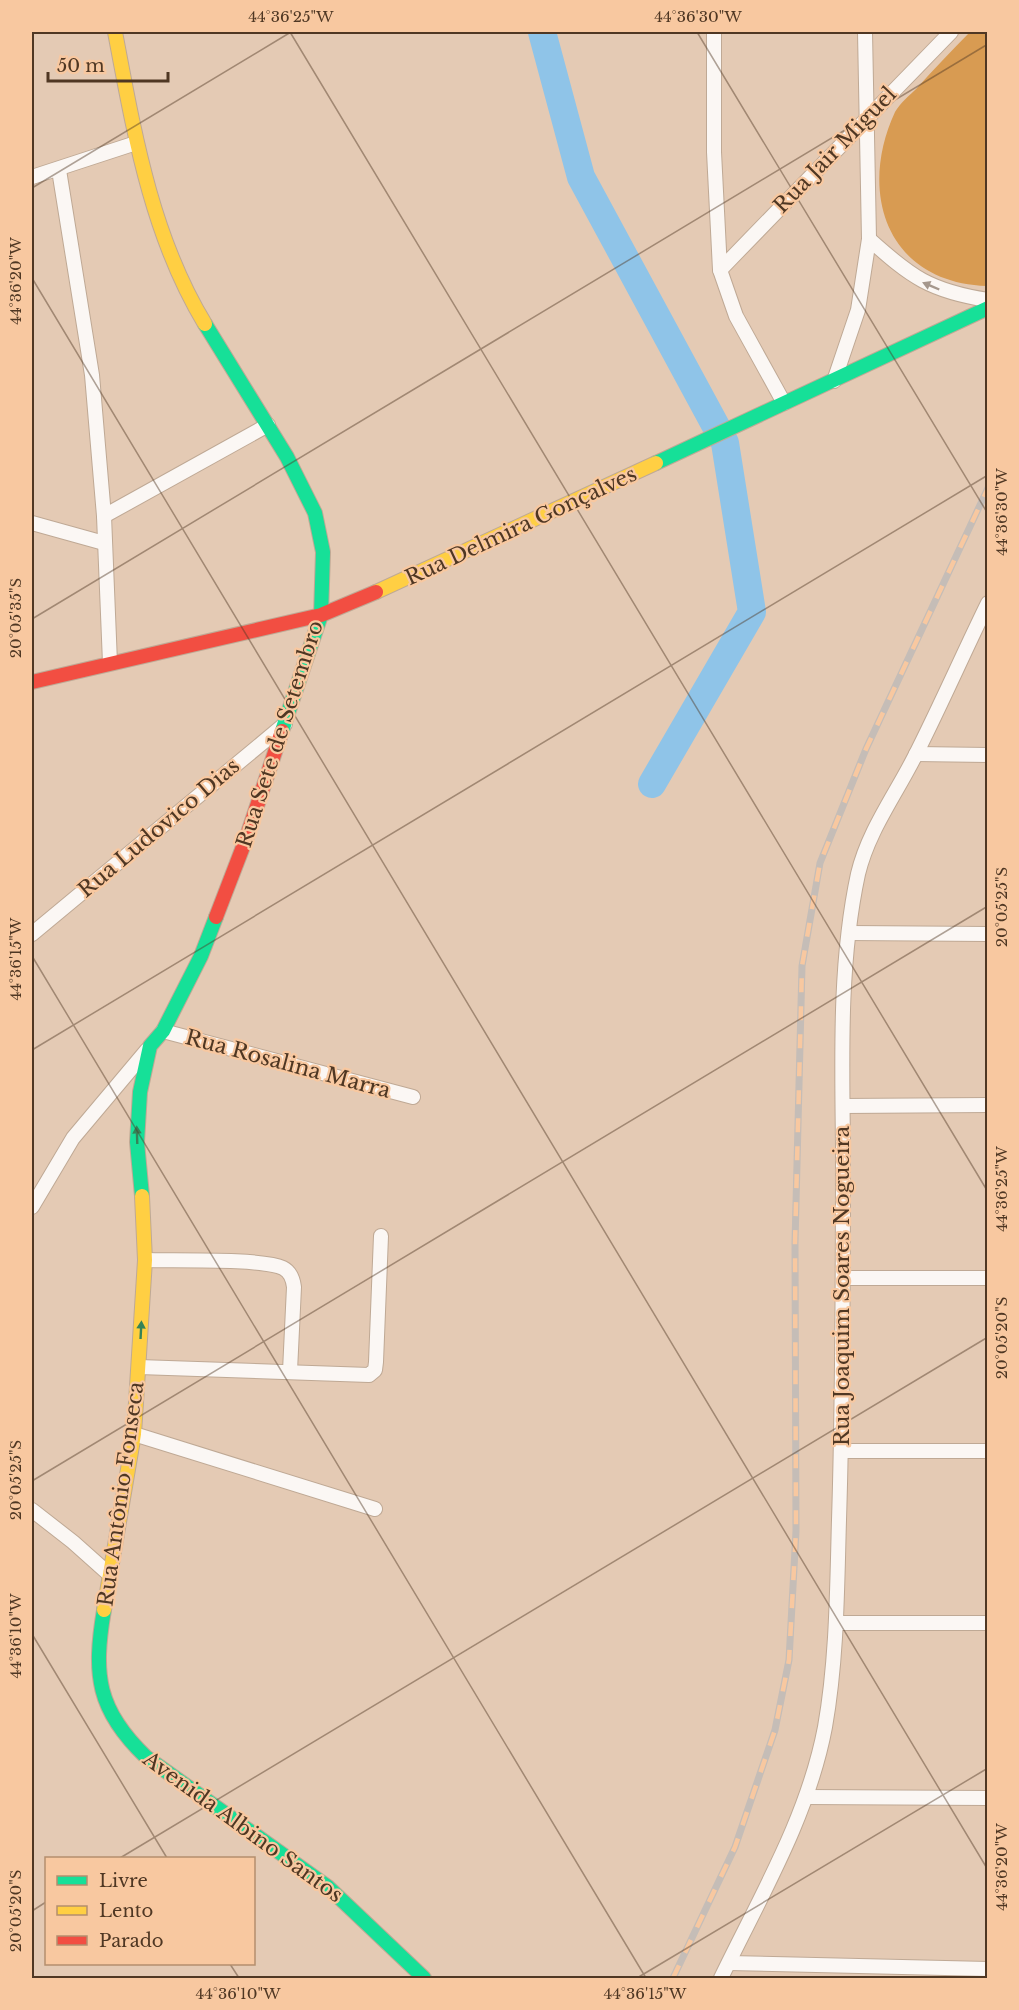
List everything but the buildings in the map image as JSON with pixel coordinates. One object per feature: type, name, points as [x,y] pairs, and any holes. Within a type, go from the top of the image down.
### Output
[{"type":"street","name":"Rua Sete de Setembro","points":[[32,1207],[73,1138],[163,1031],[201,956],[246,839],[287,722],[321,615],[324,576],[320,530],[307,494],[268,425],[208,330],[174,265],[153,208],[136,143],[115,32]]},
{"type":"street","points":[[714,32],[714,152],[720,270],[736,316],[784,403]]},
{"type":"street","points":[[834,381],[858,310],[869,239],[865,32]]},
{"type":"street","name":"Rua Jair Miguel","points":[[720,270],[951,32]]},
{"type":"street","points":[[32,177],[136,143]]},
{"type":"street","points":[[59,170],[92,375],[104,516],[110,663]]},
{"type":"street","points":[[869,239],[910,274],[926,284],[962,296],[987,300]]},
{"type":"street","name":"Rua Delmira Gonçalves","points":[[35,681],[321,615],[392,585],[987,308]]},
{"type":"street","points":[[104,516],[268,425]]},
{"type":"street","points":[[32,523],[104,543]]},
{"type":"street","name":"Rua Joaquim Soares Nogueira","points":[[721,1978],[779,1862],[806,1797],[825,1726],[836,1623],[841,1452],[843,1106],[849,933],[864,855],[872,834],[916,754],[987,603]]},
{"type":"street","points":[[32,696],[35,681]]},
{"type":"street","name":"Rua Ludovico Dias","points":[[32,934],[287,722]]},
{"type":"street","points":[[916,754],[987,755]]},
{"type":"street","points":[[849,933],[987,934]]},
{"type":"street","name":"Rua Rosalina Marra","points":[[163,1031],[413,1097]]},
{"type":"street","name":"Rua Antônio Fonseca","points":[[115,1725],[105,1707],[97,1674],[99,1641],[134,1434],[145,1260],[136,1114],[150,1046]]},
{"type":"street","points":[[843,1106],[987,1105]]},
{"type":"street","points":[[139,1367],[369,1375],[375,1370],[381,1236]]},
{"type":"street","points":[[145,1260],[262,1264],[286,1270],[291,1275],[294,1287],[290,1371]]},
{"type":"street","points":[[843,1278],[987,1278]]},
{"type":"street","points":[[134,1434],[375,1509]]},
{"type":"street","points":[[841,1452],[987,1451]]},
{"type":"street","points":[[32,1510],[110,1575]]},
{"type":"street","points":[[836,1623],[987,1623]]},
{"type":"street","name":"Avenida Albino Santos","points":[[115,1725],[146,1757],[328,1887],[424,1978]]},
{"type":"street","points":[[806,1797],[987,1798]]},
{"type":"street","points":[[729,1963],[987,1969]]},
{"type":"shaded area","points":[[970,32],[987,32],[987,286],[953,281],[926,269],[904,251],[890,229],[881,202],[879,173],[884,143],[895,112]]},
{"type":"waterway","points":[[542,32],[581,177],[725,443],[752,612],[652,784]]},
{"type":"railway","points":[[673,1978],[735,1847],[775,1730],[789,1660],[796,1531],[795,1243],[802,966],[820,863],[866,749],[988,488]]},
{"type":"traffic: fast","points":[[656,463],[988,308]]},
{"type":"traffic: fast","points":[[205,324],[287,457],[315,513],[323,552],[321,615],[282,731]]},
{"type":"traffic: fast","points":[[142,1196],[137,1142],[140,1092],[150,1046],[163,1031],[201,956],[216,917]]},
{"type":"traffic: fast","points":[[104,1610],[99,1654],[102,1690],[108,1707],[130,1740],[146,1757],[328,1887],[424,1978]]},
{"type":"traffic: slow","points":[[115,32],[129,107],[158,219],[186,290],[205,324]]},
{"type":"traffic: slow","points":[[376,592],[656,463]]},
{"type":"traffic: slow","points":[[104,1610],[134,1434],[145,1260],[142,1196]]},
{"type":"traffic: jam","points":[[32,682],[321,615],[376,592]]},
{"type":"traffic: jam","points":[[216,917],[246,839],[282,731]]}]
